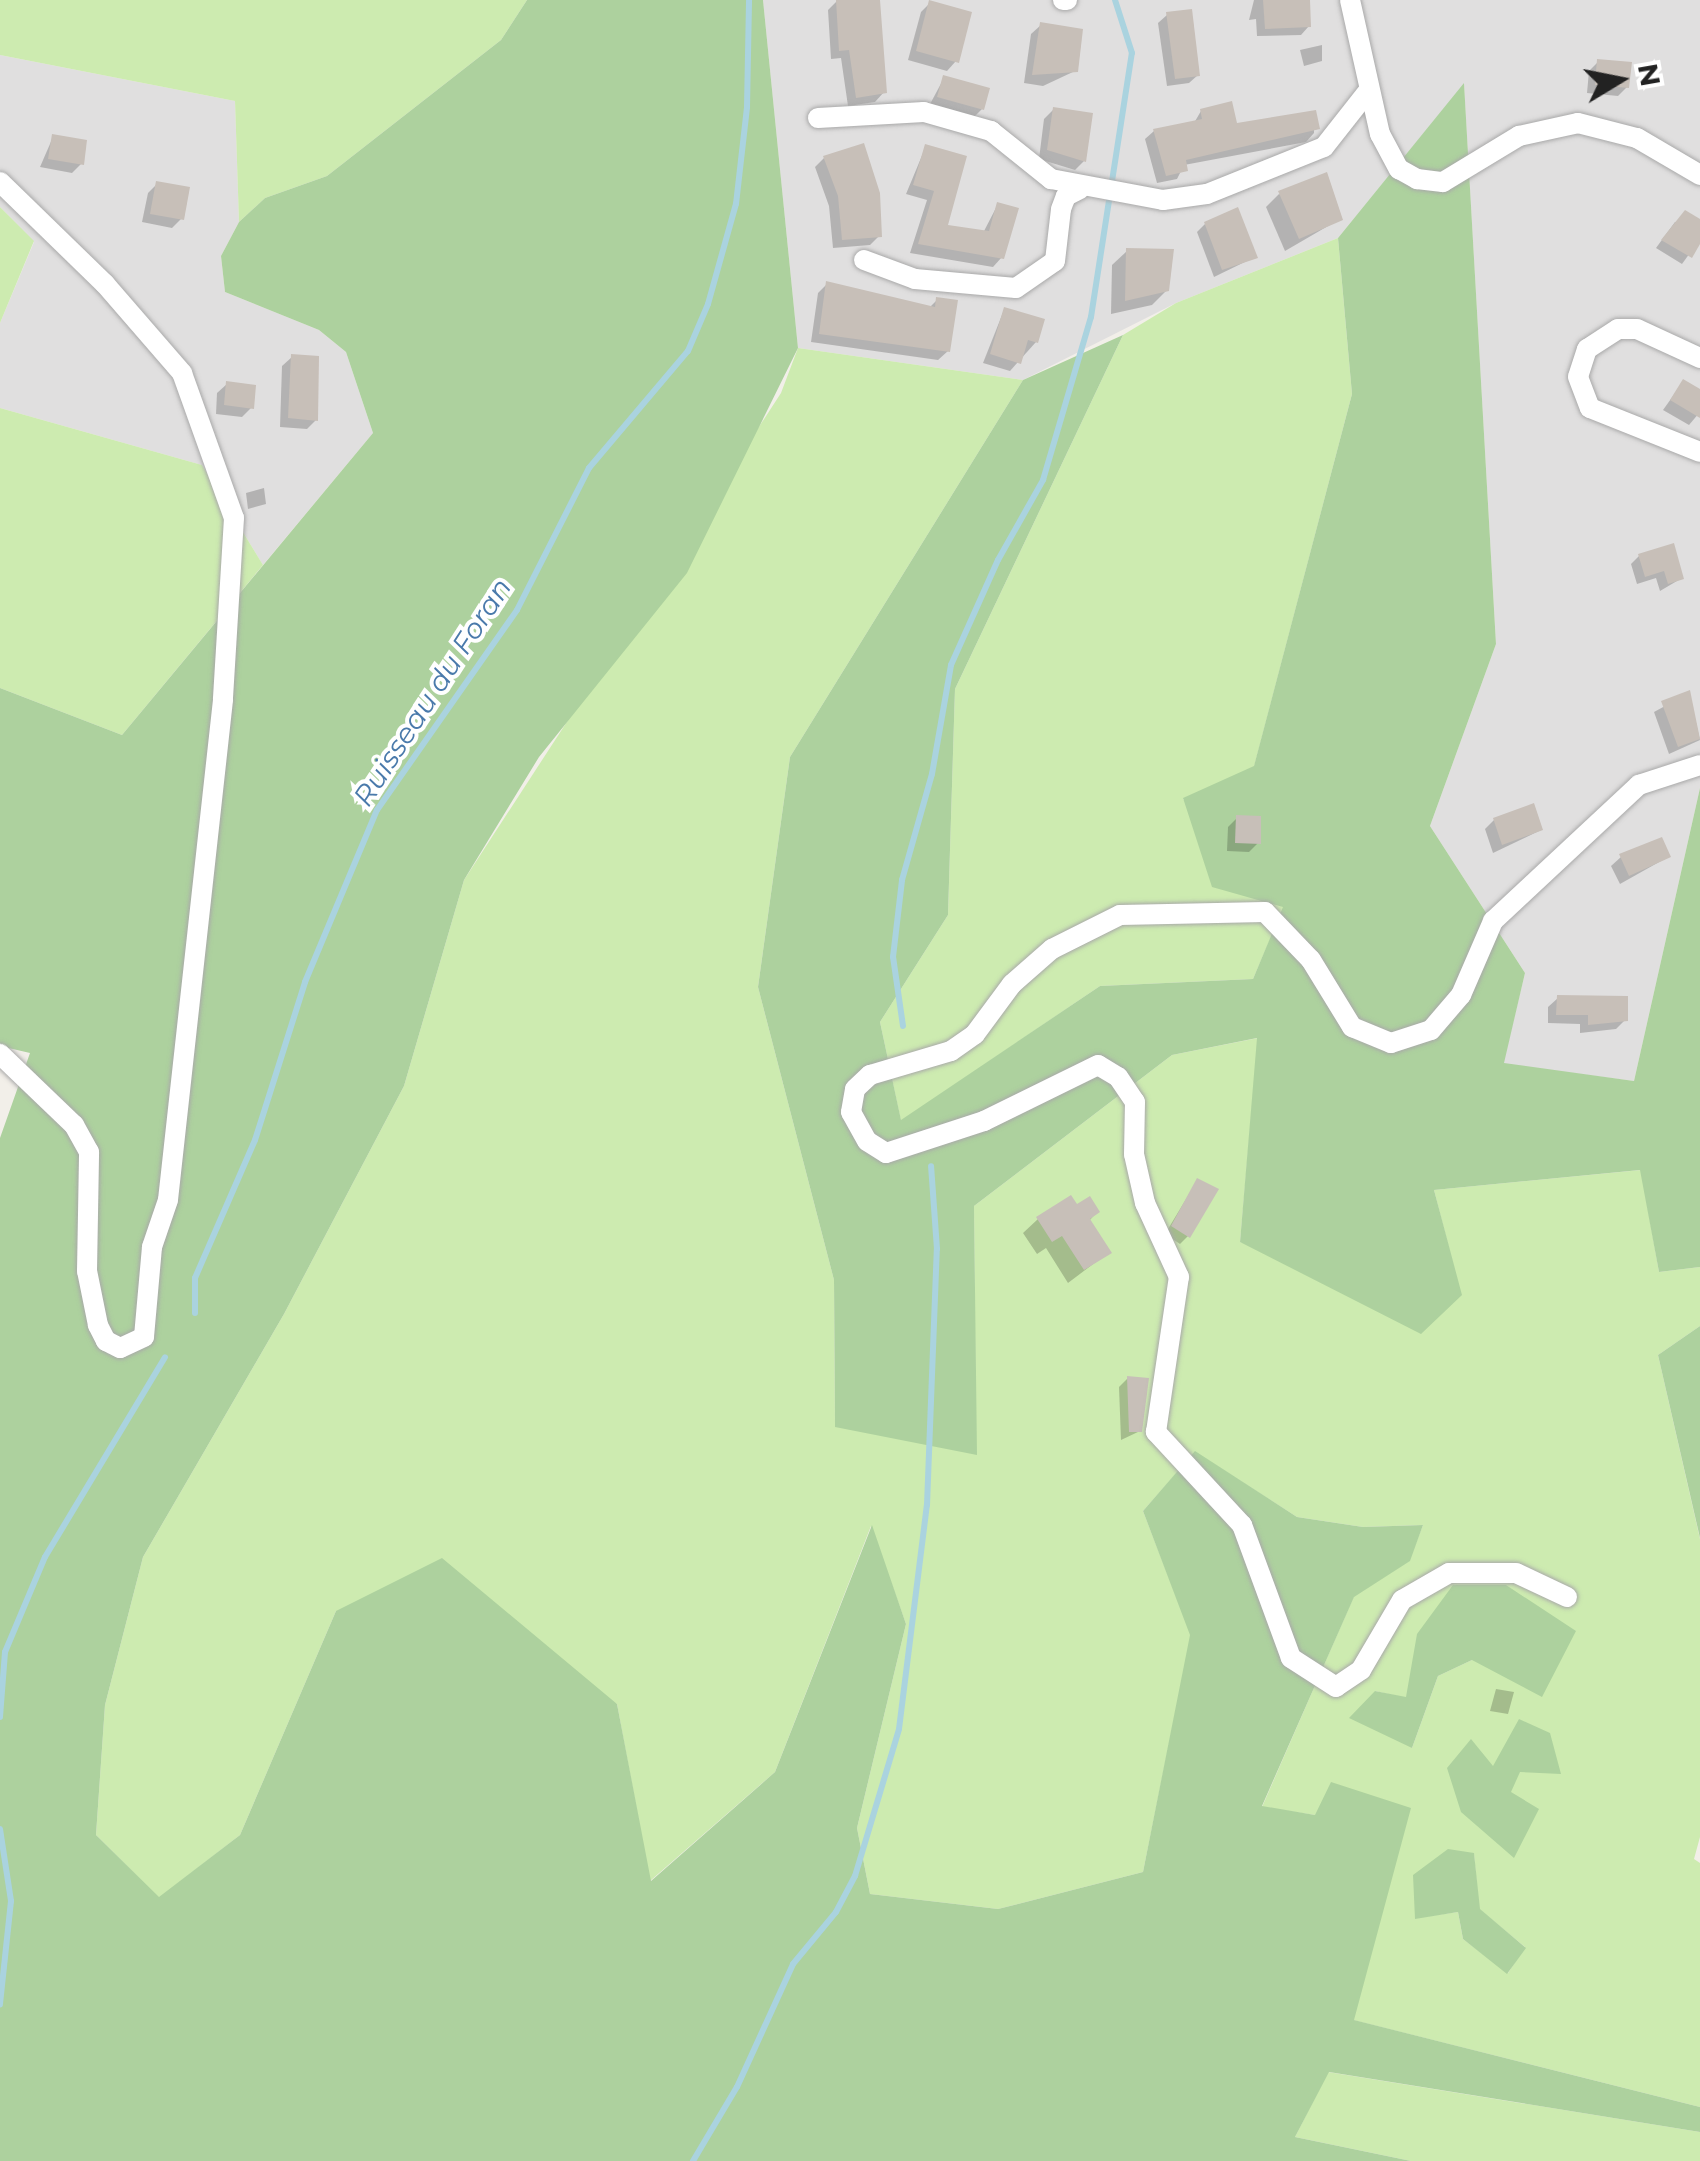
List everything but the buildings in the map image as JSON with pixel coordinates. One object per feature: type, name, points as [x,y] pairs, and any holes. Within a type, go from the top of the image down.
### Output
[{"type":"street","points":[[1350,0],[1380,134],[1399,169],[1417,179],[1444,182],[1519,136],[1578,123],[1649,143],[1700,174]]},
{"type":"street","points":[[818,118],[894,109],[960,122],[991,132],[1052,179],[1132,198],[1207,194],[1324,147],[1368,91]]},
{"type":"street","points":[[0,182],[105,284],[182,373],[234,518],[223,700],[168,1200],[152,1247],[144,1337],[120,1348],[106,1341],[98,1324],[88,1270],[89,1152],[74,1125],[0,1054]]},
{"type":"street","points":[[864,260],[916,279],[1016,288],[1055,261],[1060,209],[1066,196],[1090,190]]},
{"type":"street","points":[[1700,358],[1636,329],[1618,329],[1587,350],[1578,378],[1590,408],[1700,452]]},
{"type":"street","points":[[1567,1597],[1516,1573],[1449,1573],[1402,1600],[1361,1670],[1336,1688],[1291,1658],[1242,1525],[1156,1432],[1179,1277],[1145,1203],[1134,1154],[1135,1102],[1118,1077],[1098,1065],[984,1121],[886,1152],[867,1142],[851,1112],[855,1089],[870,1075],[951,1050],[975,1034],[1012,984],[1052,949],[1120,915],[1265,912],[1312,960],[1352,1027],[1390,1043],[1431,1030],[1462,995],[1494,921],[1640,785],[1700,765]]},
{"type":"shaded area","points":[[763,0],[1700,0],[1700,788],[1634,1081],[1503,1064],[1525,973],[1430,826],[1496,644],[1464,84],[1338,238],[1176,303],[1023,380],[798,348]]},
{"type":"shaded area","points":[[0,55],[235,101],[239,222],[221,256],[225,292],[319,330],[346,352],[373,433],[263,565],[202,465],[0,408],[0,323],[34,242],[0,207]]},
{"type":"green space","points":[[0,0],[527,0],[501,40],[327,176],[265,198],[239,222],[235,101],[0,55]]},
{"type":"green space","points":[[527,0],[763,0],[798,348],[687,573],[539,757],[464,880],[404,1086],[284,1314],[143,1557],[105,1705],[96,1835],[159,1897],[240,1835],[336,1611],[442,1558],[617,1704],[651,1881],[775,1772],[872,1525],[906,1624],[857,1828],[870,1894],[998,1909],[1143,1872],[1190,1635],[1143,1511],[1195,1451],[1297,1517],[1363,1527],[1423,1525],[1410,1561],[1354,1597],[1262,1806],[1315,1815],[1331,1782],[1411,1808],[1354,2020],[1700,2107],[1700,2132],[1329,2072],[1295,2137],[1411,2161],[0,2161],[0,1138],[30,1053],[0,1046],[0,688],[122,735],[373,433],[346,352],[319,330],[225,292],[221,256],[239,222],[265,198],[327,176],[501,40]]},
{"type":"green space","points":[[1464,83],[1496,644],[1430,826],[1525,973],[1504,1063],[1634,1081],[1700,788],[1700,1267],[1659,1272],[1640,1170],[1434,1190],[1462,1295],[1421,1334],[1240,1242],[1257,1038],[1172,1055],[974,1206],[977,1455],[835,1427],[834,1280],[758,987],[790,757],[1023,380],[1123,335],[955,689],[948,915],[880,1022],[901,1120],[1100,986],[1253,979],[1283,907],[1212,887],[1183,798],[1254,766],[1352,394],[1338,238]]},
{"type":"green space","points":[[0,207],[34,241],[0,323]]},
{"type":"green space","points":[[1338,238],[1352,394],[1254,767],[1183,799],[1284,907],[1253,979],[1100,986],[901,1121],[880,1022],[948,915],[955,689],[1123,335],[1176,303]]},
{"type":"green space","points":[[798,348],[1023,380],[790,757],[758,987],[834,1280],[835,1426],[976,1454],[974,1206],[1172,1055],[1258,1038],[1240,1242],[1461,1295],[1434,1190],[1641,1170],[1659,1272],[1700,1267],[1700,1326],[1658,1355],[1700,1539],[1700,1837],[1694,1859],[1700,1863],[1700,2107],[1353,2020],[1410,1808],[1315,1815],[1262,1807],[1354,1596],[1409,1561],[1423,1525],[1363,1527],[1297,1517],[1195,1452],[1143,1511],[1191,1635],[1143,1872],[998,1909],[870,1894],[857,1828],[906,1624],[871,1526],[775,1772],[650,1881],[617,1704],[336,1611],[240,1835],[159,1898],[96,1835],[105,1705],[143,1557],[284,1314],[404,1086],[464,880],[781,393]],"holes":[[[1506,1585],[1472,1660],[1438,1676],[1412,1748],[1375,1691],[1406,1698]],[[1474,1854],[1479,1909],[1525,1947],[1508,1973],[1463,1939],[1458,1912],[1415,1918]]]},
{"type":"green space","points":[[0,408],[202,465],[263,565],[122,735],[0,688]]},
{"type":"green space","points":[[1700,1326],[1700,1538],[1658,1355]]},
{"type":"green space","points":[[1453,1585],[1506,1585],[1576,1631],[1542,1697],[1472,1660],[1438,1676],[1412,1748],[1349,1718],[1375,1691],[1406,1697],[1417,1634]]},
{"type":"green space","points":[[1519,1719],[1550,1733],[1561,1774],[1520,1772],[1511,1792],[1539,1809],[1514,1858],[1461,1812],[1447,1768],[1471,1739],[1493,1766]]},
{"type":"green space","points":[[1448,1849],[1474,1853],[1480,1909],[1526,1948],[1507,1974],[1463,1939],[1458,1912],[1415,1919],[1413,1875]]},
{"type":"green space","points":[[1328,2072],[1700,2132],[1700,2161],[1411,2161],[1295,2137]]},
{"type":"waterway","name":"Ruisseau du Foran","points":[[195,1313],[195,1278],[255,1140],[305,982],[377,810],[517,610],[589,468],[688,351],[708,304],[736,204],[747,107],[749,0]]},
{"type":"waterway","points":[[903,1026],[893,957],[902,880],[932,774],[951,665],[998,560],[1043,480],[1091,317],[1132,53],[1115,0]]},
{"type":"waterway","points":[[693,2161],[737,2087],[793,1964],[836,1912],[855,1876],[899,1729],[927,1505],[937,1249],[931,1166]]},
{"type":"waterway","name":"Ruisseau du Foran","points":[[0,1717],[5,1652],[45,1557],[165,1357]]},
{"type":"waterway","name":"Ruisseau du Foran","points":[[0,1829],[11,1901],[0,2004]]}]
